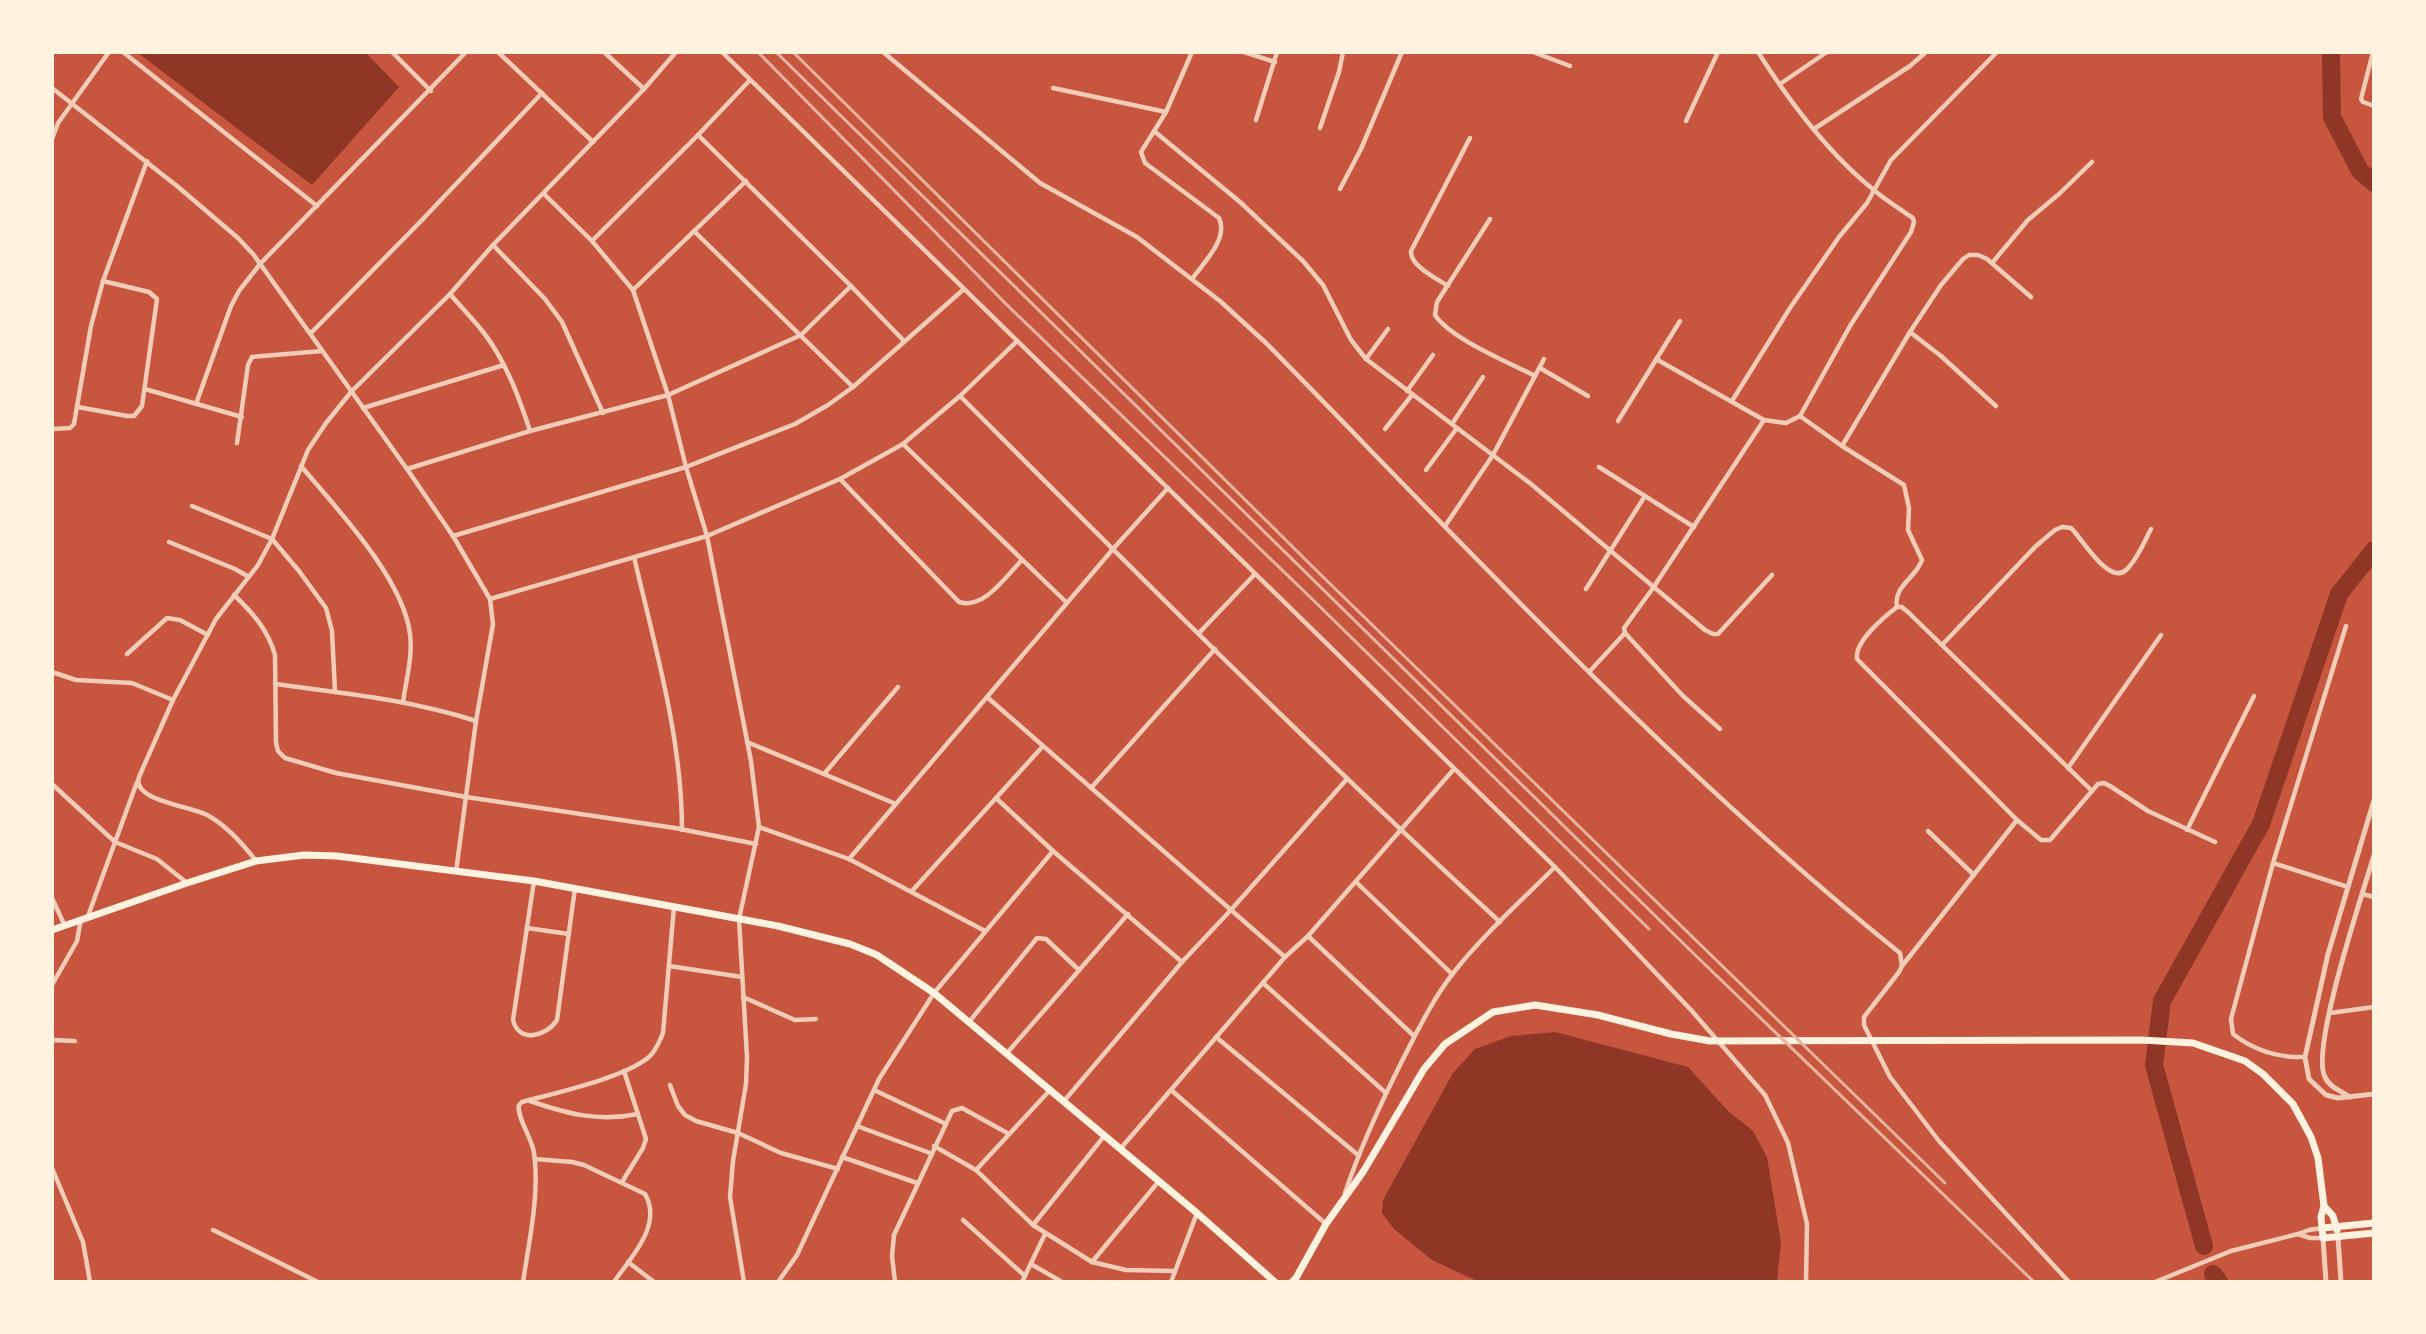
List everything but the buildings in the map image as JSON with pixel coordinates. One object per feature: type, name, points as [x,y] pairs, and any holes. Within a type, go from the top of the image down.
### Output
[{"type":"main road","points":[[52,930],[84,917],[256,861],[304,855],[337,856],[534,881],[778,926],[850,944],[878,955],[934,993],[1121,1148],[1275,1281]]},
{"type":"main road","points":[[1292,1281],[1296,1278],[1326,1224],[1363,1172],[1424,1069],[1445,1044],[1492,1012],[1535,1005],[1598,1015],[1671,1034],[1710,1041],[2142,1040],[2193,1043],[2245,1061],[2263,1074],[2293,1104],[2311,1137],[2318,1158],[2324,1206],[2321,1217],[2323,1238],[2373,1233]]},
{"type":"main road","points":[[2324,1206],[2333,1216],[2338,1237]]},
{"type":"main road","points":[[2322,1228],[2373,1222]]},
{"type":"street","points":[[52,139],[58,123],[109,52]]},
{"type":"street","points":[[123,52],[317,206]]},
{"type":"street","points":[[392,52],[431,91]]},
{"type":"street","points":[[196,404],[231,306],[239,291],[260,264],[431,91],[466,52]]},
{"type":"street","points":[[498,52],[593,142]]},
{"type":"street","points":[[604,52],[644,89]]},
{"type":"street","points":[[52,985],[76,940],[137,782],[173,700],[216,619],[249,577],[272,539],[301,466],[315,438],[351,392],[450,294],[493,245],[644,89],[676,52]]},
{"type":"street","points":[[722,52],[1555,867],[1691,1010],[1765,1095],[1788,1143],[1807,1224],[1806,1281]]},
{"type":"street","points":[[883,52],[1040,183],[1137,237],[1192,279],[1266,343],[1589,672],[1746,823],[1832,899],[1900,953],[1902,966]]},
{"type":"street","points":[[1192,52],[1166,112],[1142,147],[1141,157],[1219,218],[1222,224],[1215,246],[1192,279]]},
{"type":"street","points":[[1244,52],[1275,62]]},
{"type":"street","points":[[1256,120],[1277,52]]},
{"type":"street","points":[[1320,128],[1340,72],[1343,52]]},
{"type":"street","points":[[1340,189],[1361,149],[1402,52]]},
{"type":"street","points":[[1533,52],[1570,66]]},
{"type":"street","points":[[1656,359],[1764,420],[1786,423],[1800,416],[1850,326],[1914,226],[1913,218],[1874,191],[1814,129],[1758,52]]},
{"type":"street","points":[[1780,84],[1827,52]]},
{"type":"street","points":[[1814,129],[1910,66],[1926,52]]},
{"type":"street","points":[[1732,401],[1790,308],[1839,237],[1867,203],[1891,160],[1904,144],[1924,128],[1997,52]]},
{"type":"street","points":[[2373,52],[2361,99],[2373,106]]},
{"type":"street","points":[[1686,120],[1716,53]]},
{"type":"street","points":[[592,241],[750,80]]},
{"type":"street","points":[[52,88],[147,162],[238,238],[311,333],[407,469],[453,536],[490,599],[493,624],[476,721],[456,872]]},
{"type":"street","points":[[1053,88],[1166,112]]},
{"type":"street","points":[[311,333],[542,93]]},
{"type":"street","points":[[1154,131],[1240,202],[1304,261],[1323,285],[1351,340],[1366,359],[1493,455],[1611,550],[1705,630],[1718,634],[1772,575]]},
{"type":"street","points":[[698,135],[851,285],[904,341]]},
{"type":"street","points":[[1448,286],[1415,263],[1411,257],[1411,251],[1470,138]]},
{"type":"street","points":[[52,429],[70,428],[74,424],[91,326],[103,280],[147,162]]},
{"type":"street","points":[[1992,263],[2028,220],[2092,162]]},
{"type":"street","points":[[633,291],[746,181]]},
{"type":"street","points":[[544,194],[592,241],[633,291],[668,395],[686,467],[707,536],[747,742],[759,827],[739,919],[747,1057],[746,1083],[730,1197],[744,1281]]},
{"type":"street","points":[[1490,219],[1435,308],[1435,315],[1452,332],[1535,376]]},
{"type":"street","points":[[694,231],[853,387]]},
{"type":"street","points":[[493,245],[546,299],[562,322],[603,413]]},
{"type":"street","points":[[1842,446],[1910,332],[1941,285],[1963,259],[1969,255],[1978,255],[1992,263],[2031,297]]},
{"type":"street","points":[[78,407],[135,416],[142,406],[157,299],[149,292],[103,280]]},
{"type":"street","points":[[407,469],[530,431],[668,395],[801,335],[851,285]]},
{"type":"street","points":[[453,536],[686,467],[795,424],[853,387],[964,289]]},
{"type":"street","points":[[450,294],[484,334],[504,365],[520,400],[530,431]]},
{"type":"street","points":[[1618,421],[1680,321]]},
{"type":"street","points":[[1366,359],[1388,329]]},
{"type":"street","points":[[1910,332],[1950,364],[1996,406]]},
{"type":"street","points":[[490,599],[707,536],[840,479],[903,444],[960,396],[1017,341]]},
{"type":"street","points":[[237,443],[248,365],[252,357],[322,351]]},
{"type":"street","points":[[1407,391],[1433,355]]},
{"type":"street","points":[[1445,526],[1493,455],[1544,359]]},
{"type":"street","points":[[363,408],[504,365]]},
{"type":"street","points":[[1540,368],[1588,396]]},
{"type":"street","points":[[1452,424],[1483,377]]},
{"type":"street","points":[[145,388],[242,417]]},
{"type":"street","points":[[1385,429],[1412,395]]},
{"type":"street","points":[[960,396],[1347,778],[1500,922]]},
{"type":"street","points":[[1800,416],[1904,486],[1909,508],[1908,530],[1922,560],[1920,567],[1896,597],[1897,607]]},
{"type":"street","points":[[1720,729],[1683,696],[1626,633],[1625,624],[1653,588],[1764,420]]},
{"type":"street","points":[[1426,470],[1457,428]]},
{"type":"street","points":[[903,444],[1067,603]]},
{"type":"street","points":[[301,466],[364,543],[392,585],[404,611],[410,634],[410,655],[403,702]]},
{"type":"street","points":[[1599,467],[1694,527]]},
{"type":"street","points":[[840,479],[959,602],[967,604],[983,598],[1022,560]]},
{"type":"street","points":[[849,859],[1113,549],[1168,488]]},
{"type":"street","points":[[1586,589],[1646,496]]},
{"type":"street","points":[[192,506],[272,539],[326,608],[332,631],[335,692]]},
{"type":"street","points":[[1942,645],[2036,546],[2055,530],[2062,527],[2071,528],[2101,563],[2114,573],[2120,574],[2136,556],[2151,529]]},
{"type":"street","points":[[169,542],[236,569],[249,577]]},
{"type":"street","points":[[634,557],[676,750],[682,798],[682,830]]},
{"type":"street","points":[[1199,633],[1255,574]]},
{"type":"street","points":[[234,595],[251,612],[271,642],[275,655],[276,743],[278,751],[285,758],[336,773],[466,797],[682,830],[756,844]]},
{"type":"street","points":[[1897,607],[1909,613],[2091,790]]},
{"type":"street","points":[[1897,607],[1863,640],[1857,648],[1857,659],[2017,820],[2041,840],[2050,840],[2091,790],[2098,784],[2104,783],[2148,811],[2215,842]]},
{"type":"street","points":[[127,654],[167,618],[180,620],[208,635]]},
{"type":"street","points":[[2305,1057],[2282,1057],[2244,1042],[2233,1034],[2231,1019],[2273,863],[2346,626]]},
{"type":"street","points":[[1589,672],[1626,633]]},
{"type":"street","points":[[2068,768],[2161,635]]},
{"type":"street","points":[[1091,788],[1215,649]]},
{"type":"street","points":[[52,672],[71,679],[132,683],[173,700]]},
{"type":"street","points":[[275,684],[437,708],[476,721]]},
{"type":"street","points":[[824,774],[898,687]]},
{"type":"street","points":[[2187,830],[2254,696]]},
{"type":"street","points":[[987,697],[1285,957]]},
{"type":"street","points":[[747,742],[896,804]]},
{"type":"street","points":[[912,891],[1043,746]]},
{"type":"street","points":[[1121,1148],[1285,957],[1308,936],[1454,769]]},
{"type":"street","points":[[1064,1101],[1182,962],[1347,778]]},
{"type":"street","points":[[137,782],[143,793],[153,798],[208,815],[242,844],[256,861]]},
{"type":"street","points":[[52,784],[115,842],[157,859],[186,883]]},
{"type":"street","points":[[996,798],[1053,851],[1182,962]]},
{"type":"street","points":[[2373,800],[2328,954],[2305,1057],[2309,1079],[2326,1095],[2338,1098],[2373,1094]]},
{"type":"street","points":[[2017,820],[1902,966],[1864,1017],[1864,1025],[1890,1077],[1940,1141],[2069,1281]]},
{"type":"street","points":[[759,827],[849,859],[985,931]]},
{"type":"street","points":[[1928,831],[1974,875]]},
{"type":"street","points":[[778,1281],[797,1255],[874,1090],[934,993],[1053,851]]},
{"type":"street","points":[[2351,1097],[2330,1084],[2322,1071],[2323,1046],[2373,855]]},
{"type":"street","points":[[2273,863],[2348,887]]},
{"type":"street","points":[[1342,1201],[1358,1155],[1386,1093],[1414,1036],[1452,974],[1478,943],[1555,867]]},
{"type":"street","points":[[534,881],[513,1020],[515,1028],[521,1034],[531,1036],[547,1031],[557,1020],[575,888]]},
{"type":"street","points":[[1356,882],[1452,974]]},
{"type":"street","points":[[2362,894],[2373,897]]},
{"type":"street","points":[[52,898],[64,924]]},
{"type":"street","points":[[523,1281],[529,1245],[535,1159],[531,1137],[518,1110],[519,1105],[624,1071],[650,1057],[663,1033],[674,907]]},
{"type":"street","points":[[1007,1053],[1128,914]]},
{"type":"street","points":[[527,928],[569,933]]},
{"type":"street","points":[[1308,936],[1414,1036]]},
{"type":"street","points":[[969,1022],[1037,938],[1046,939],[1079,970]]},
{"type":"street","points":[[669,966],[742,977]]},
{"type":"street","points":[[1263,983],[1386,1093]]},
{"type":"street","points":[[743,997],[795,1020],[816,1019]]},
{"type":"street","points":[[2330,1013],[2373,1007]]},
{"type":"street","points":[[1216,1037],[1358,1155]]},
{"type":"street","points":[[52,1040],[75,1041]]},
{"type":"street","points":[[622,1182],[643,1149],[646,1139],[624,1071]]},
{"type":"street","points":[[670,1085],[678,1106],[685,1115],[696,1121],[738,1133],[781,1153],[837,1169]]},
{"type":"street","points":[[976,1170],[1051,1089]]},
{"type":"street","points":[[874,1090],[944,1124]]},
{"type":"street","points":[[1171,1090],[1326,1224]]},
{"type":"street","points":[[529,1100],[573,1114],[596,1118],[616,1119],[638,1114]]},
{"type":"street","points":[[895,1281],[892,1256],[894,1235],[952,1111],[962,1108],[1009,1134]]},
{"type":"street","points":[[857,1126],[930,1154]]},
{"type":"street","points":[[1033,1225],[1105,1135]]},
{"type":"street","points":[[934,1146],[976,1170],[1033,1225],[1092,1262],[1126,1270],[1175,1271]]},
{"type":"street","points":[[842,1157],[917,1183]]},
{"type":"street","points":[[535,1159],[578,1164],[645,1194],[650,1213],[646,1236],[614,1281]]},
{"type":"street","points":[[52,1168],[83,1242],[90,1281]]},
{"type":"street","points":[[1092,1262],[1159,1181]]},
{"type":"street","points":[[1171,1281],[1197,1213]]},
{"type":"street","points":[[963,1220],[1024,1279],[1046,1234]]},
{"type":"street","points":[[2155,1281],[2230,1251],[2322,1228]]},
{"type":"street","points":[[213,1230],[318,1281]]},
{"type":"street","points":[[2298,1234],[2310,1238],[2323,1238],[2326,1281]]},
{"type":"street","points":[[2338,1237],[2341,1281]]},
{"type":"street","points":[[628,1262],[654,1281]]},
{"type":"street","points":[[1031,1264],[1062,1281]]},
{"type":"shaded area","points":[[138,53],[366,53],[399,87],[312,185]]},
{"type":"shaded area","points":[[1555,1032],[1688,1067],[1728,1111],[1753,1131],[1767,1157],[1781,1243],[1777,1281],[1477,1281],[1432,1260],[1394,1229],[1382,1213],[1383,1200],[1453,1073],[1475,1049],[1511,1036]]},
{"type":"waterway","points":[[2331,52],[2332,117],[2360,171],[2374,183]]},
{"type":"waterway","points":[[2204,1246],[2154,1065],[2162,1001],[2261,824],[2339,594],[2374,550]]},
{"type":"waterway","points":[[2213,1274],[2219,1282]]},
{"type":"railway","points":[[758,52],[1006,304],[1309,596],[1649,929]]},
{"type":"railway","points":[[776,52],[1691,951],[2034,1282]]},
{"type":"railway","points":[[793,52],[1320,574],[1945,1183]]}]
